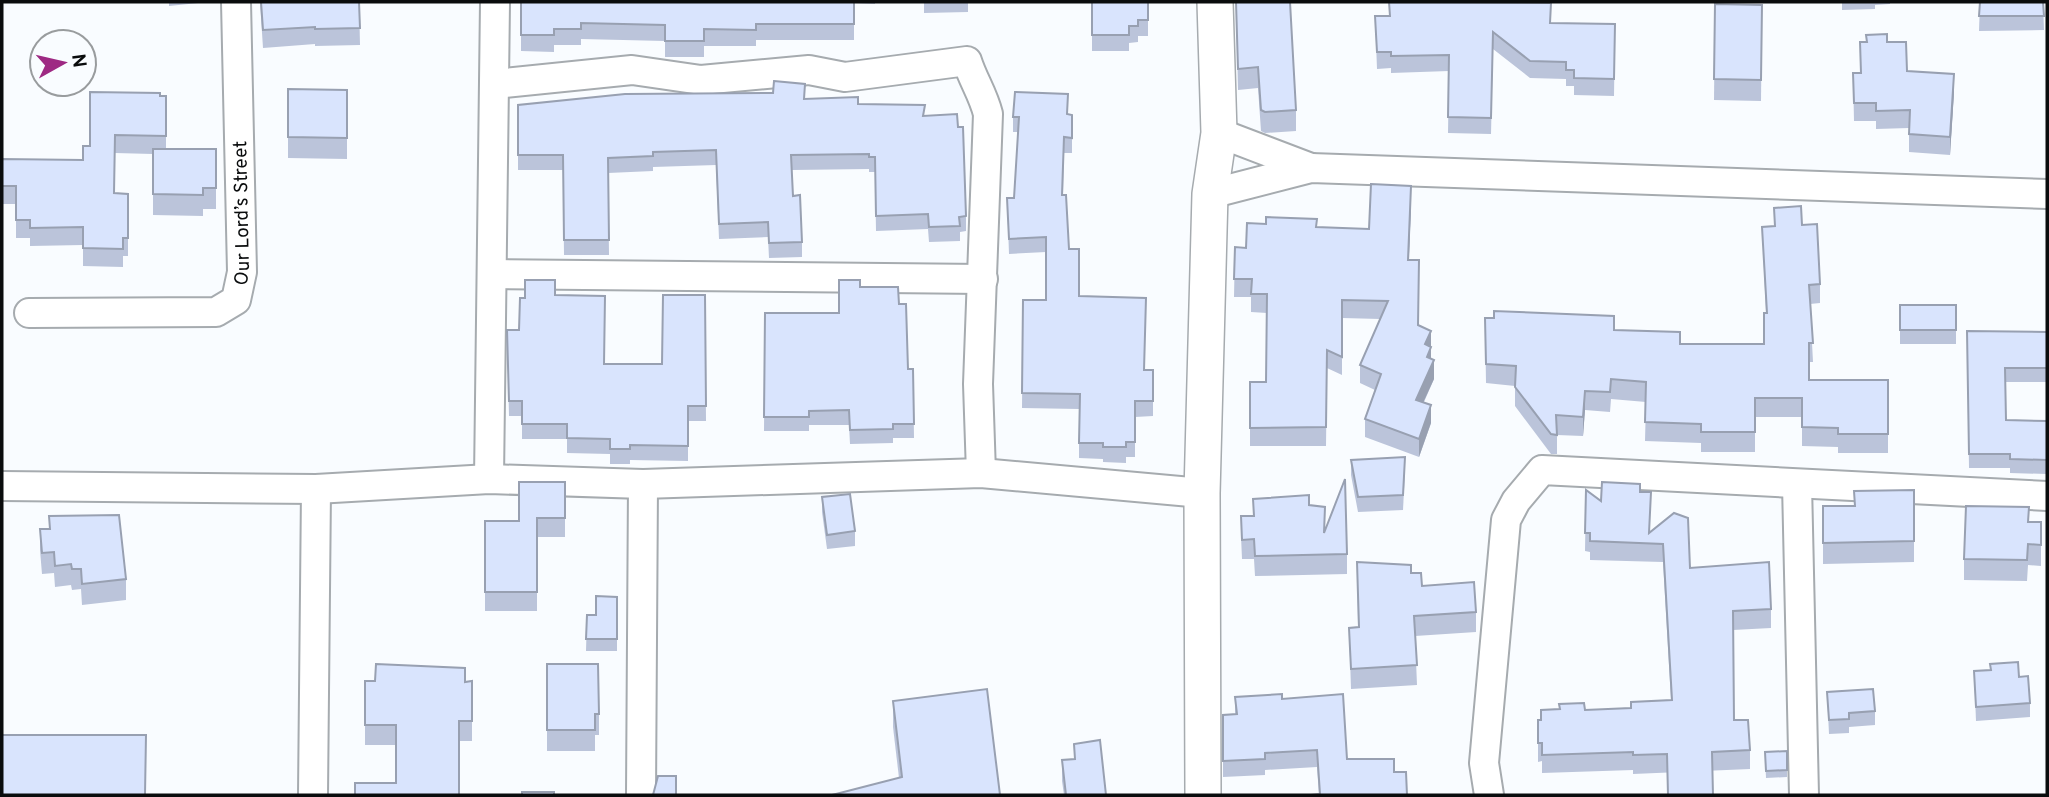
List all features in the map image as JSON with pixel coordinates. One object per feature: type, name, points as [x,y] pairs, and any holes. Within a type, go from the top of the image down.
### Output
[{"type":"street","name":"Our Lord’s Street","points":[[29,313],[216,312],[236,300],[242,272],[236,2]]},
{"type":"street","points":[[489,479],[495,2]]},
{"type":"street","points":[[1203,795],[1202,493],[1210,194],[1219,133],[1215,2]]},
{"type":"street","points":[[495,84],[632,70],[701,80],[809,70],[845,77],[967,61],[974,81],[983,93],[988,114],[978,384],[981,473]]},
{"type":"street","points":[[1219,133],[1311,168]]},
{"type":"street","points":[[1210,194],[1311,168],[2047,194]]},
{"type":"street","points":[[492,274],[983,279]]},
{"type":"street","points":[[1489,795],[1483,763],[1506,520],[1516,501],[1542,470],[2047,496]]},
{"type":"street","points":[[2,486],[316,489],[489,479],[643,484],[981,473],[1202,493]]},
{"type":"street","points":[[641,795],[643,484]]},
{"type":"street","points":[[1797,484],[1804,795]]},
{"type":"street","points":[[313,795],[316,489]]},
{"type":"building","points":[[261,2],[359,2],[360,28],[263,30]]},
{"type":"building","points":[[521,2],[854,2],[854,24],[756,24],[756,30],[704,29],[704,41],[665,41],[665,25],[581,23],[581,29],[554,29],[554,35],[521,35]]},
{"type":"building","points":[[1092,2],[1148,2],[1148,20],[1138,20],[1138,26],[1129,26],[1129,35],[1092,35]]},
{"type":"building","points":[[1236,2],[1290,2],[1296,110],[1261,110],[1258,67],[1238,69]]},
{"type":"building","points":[[1389,2],[1551,3],[1550,23],[1615,24],[1614,79],[1574,78],[1574,70],[1566,70],[1566,62],[1530,61],[1493,32],[1491,118],[1448,117],[1449,55],[1391,56],[1391,52],[1377,52],[1375,16],[1390,16]]},
{"type":"building","points":[[1980,2],[2043,2],[2044,16],[1979,16]]},
{"type":"building","points":[[1715,4],[1762,5],[1761,80],[1714,79]]},
{"type":"building","points":[[1887,34],[1887,42],[1906,42],[1907,71],[1954,74],[1950,137],[1909,134],[1910,110],[1876,111],[1876,103],[1854,103],[1853,73],[1861,73],[1860,42],[1867,42],[1866,35]]},
{"type":"building","points":[[774,81],[805,84],[804,99],[858,97],[858,104],[925,105],[923,116],[957,114],[958,127],[963,127],[966,216],[959,217],[960,226],[929,227],[928,214],[876,216],[875,157],[869,157],[869,154],[791,155],[793,196],[800,195],[802,242],[769,243],[768,222],[719,224],[716,150],[653,152],[653,156],[608,158],[609,240],[564,240],[563,155],[518,155],[518,105],[625,94],[773,93]]},
{"type":"building","points":[[288,89],[347,90],[347,138],[288,137]]},
{"type":"building","points":[[98,92],[160,93],[160,96],[166,96],[166,136],[115,135],[114,193],[128,194],[128,238],[123,238],[123,249],[83,248],[83,227],[30,228],[30,220],[16,220],[16,186],[2,186],[2,159],[83,160],[83,146],[90,146],[90,98],[98,98]]},
{"type":"building","points":[[1015,92],[1068,94],[1067,114],[1072,115],[1072,138],[1064,137],[1062,195],[1066,195],[1069,249],[1079,249],[1079,296],[1146,298],[1144,370],[1153,370],[1153,401],[1135,401],[1135,442],[1126,442],[1126,447],[1079,443],[1080,394],[1022,393],[1023,300],[1046,300],[1046,237],[1009,239],[1007,198],[1014,198],[1019,117],[1013,117]]},
{"type":"building","points":[[153,149],[216,149],[216,188],[203,188],[203,195],[153,194]]},
{"type":"building","points":[[1371,184],[1411,186],[1408,260],[1419,260],[1418,325],[1431,331],[1425,344],[1431,347],[1427,357],[1434,360],[1416,400],[1431,405],[1419,439],[1365,419],[1381,374],[1360,365],[1388,301],[1342,300],[1342,357],[1327,350],[1326,427],[1250,428],[1250,382],[1266,382],[1267,294],[1251,294],[1252,279],[1234,279],[1235,247],[1246,248],[1247,223],[1266,224],[1266,217],[1317,219],[1316,227],[1369,229]]},
{"type":"building","points":[[1801,206],[1802,225],[1817,224],[1820,284],[1809,285],[1813,343],[1809,343],[1809,380],[1888,380],[1888,434],[1838,434],[1838,428],[1802,427],[1802,398],[1755,398],[1755,432],[1701,432],[1701,424],[1645,422],[1646,382],[1611,379],[1610,392],[1585,391],[1583,417],[1556,415],[1557,435],[1551,434],[1515,387],[1516,366],[1486,364],[1485,318],[1494,318],[1494,311],[1614,316],[1614,330],[1680,332],[1680,344],[1764,344],[1764,313],[1767,313],[1762,227],[1775,226],[1774,208]]},
{"type":"building","points":[[525,280],[555,280],[555,295],[605,296],[604,364],[662,364],[663,295],[705,295],[706,406],[688,406],[688,446],[630,445],[630,449],[610,449],[610,439],[567,438],[567,424],[522,424],[522,401],[509,401],[507,330],[519,330],[520,298],[525,298]]},
{"type":"building","points":[[839,280],[860,280],[860,287],[898,287],[899,304],[906,304],[908,369],[913,369],[914,424],[893,424],[893,429],[850,430],[849,410],[809,411],[809,417],[764,417],[765,313],[839,313]]},
{"type":"building","points":[[1900,305],[1956,305],[1956,330],[1900,330]]},
{"type":"building","points":[[1967,331],[2047,332],[2047,368],[2005,368],[2006,420],[2047,421],[2047,460],[2010,459],[2010,454],[1969,454]]},
{"type":"building","points":[[1405,457],[1403,495],[1358,497],[1351,460]]},
{"type":"building","points":[[1345,479],[1347,554],[1255,556],[1254,539],[1242,540],[1241,516],[1254,516],[1253,499],[1309,495],[1309,505],[1325,507],[1324,533]]},
{"type":"building","points":[[519,482],[565,482],[565,518],[537,518],[537,592],[485,592],[485,521],[519,521]]},
{"type":"building","points":[[1602,482],[1640,484],[1640,492],[1651,492],[1649,533],[1674,513],[1688,518],[1690,568],[1769,562],[1771,609],[1733,611],[1734,720],[1748,720],[1750,750],[1712,752],[1713,795],[1668,795],[1667,754],[1633,755],[1633,752],[1542,755],[1542,743],[1538,743],[1541,710],[1560,709],[1559,704],[1584,703],[1585,710],[1631,708],[1631,702],[1672,700],[1663,544],[1590,541],[1590,533],[1585,533],[1586,490],[1601,501]]},
{"type":"building","points":[[1914,490],[1914,541],[1823,543],[1823,506],[1855,506],[1854,491]]},
{"type":"building","points":[[850,494],[855,531],[827,535],[822,497]]},
{"type":"building","points":[[1966,506],[2029,507],[2028,522],[2041,522],[2041,545],[2028,544],[2027,560],[1964,559]]},
{"type":"building","points":[[119,515],[126,579],[82,584],[81,569],[72,569],[71,564],[55,566],[54,552],[42,553],[40,529],[50,529],[49,516]]},
{"type":"building","points":[[1357,562],[1411,565],[1411,573],[1421,573],[1422,586],[1474,582],[1476,612],[1414,616],[1417,665],[1351,669],[1349,628],[1359,627]]},
{"type":"building","points":[[596,596],[617,597],[617,639],[586,639],[587,615],[596,615]]},
{"type":"building","points":[[2018,662],[2019,677],[2028,676],[2030,703],[1976,707],[1974,671],[1991,670],[1990,664]]},
{"type":"building","points":[[376,664],[465,668],[465,682],[472,681],[472,721],[459,721],[459,795],[355,795],[355,783],[396,783],[396,725],[365,725],[365,681],[375,681]]},
{"type":"building","points":[[547,664],[598,664],[599,714],[595,714],[595,730],[547,730]]},
{"type":"building","points":[[987,689],[1000,795],[832,795],[902,777],[893,701]]},
{"type":"building","points":[[1873,689],[1875,711],[1849,713],[1849,719],[1829,720],[1827,692]]},
{"type":"building","points":[[1282,694],[1282,699],[1343,694],[1347,759],[1394,759],[1394,772],[1406,772],[1407,795],[1311,795],[1320,794],[1317,750],[1265,753],[1265,759],[1223,761],[1223,715],[1237,714],[1235,697]]},
{"type":"building","points":[[2,735],[146,735],[145,795],[2,795]]},
{"type":"building","points":[[1100,740],[1106,795],[1066,795],[1062,760],[1075,759],[1074,744]]},
{"type":"building","points":[[1787,751],[1787,770],[1766,771],[1765,752]]},
{"type":"building","points":[[658,776],[676,776],[676,795],[653,795]]},
{"type":"building","points":[[522,792],[554,792],[554,795],[522,795]]}]
